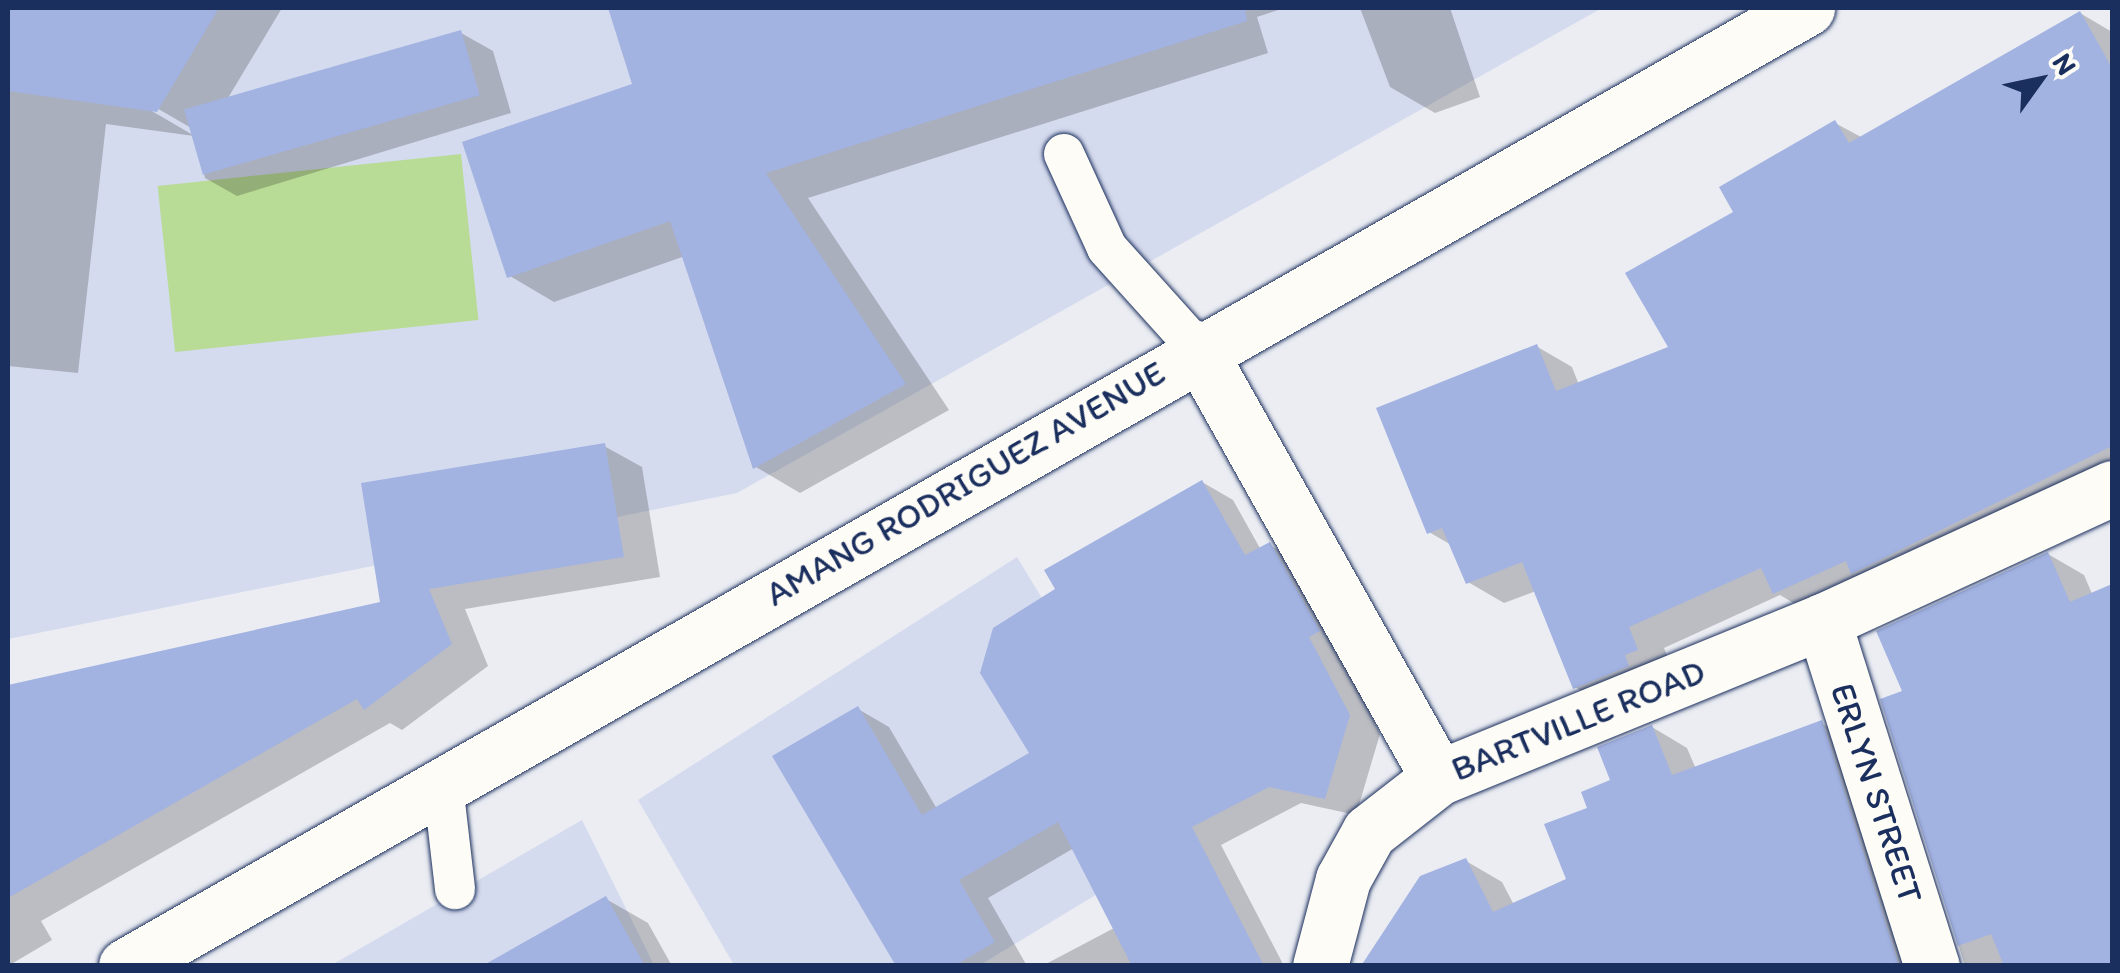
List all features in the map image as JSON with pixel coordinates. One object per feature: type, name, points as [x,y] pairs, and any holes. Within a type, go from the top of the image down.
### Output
[{"type":"main road","name":"AMANG RODRIGUEZ AVENUE","points":[[126,966],[1197,348],[1807,8]]},
{"type":"main road","name":"BARTVILLE ROAD","points":[[1197,348],[1438,778],[1823,622],[2112,488]]},
{"type":"main road","name":"ERLYN STREET","points":[[1823,622],[1932,966]]},
{"type":"main road","points":[[1320,966],[1343,878],[1369,832],[1438,778]]},
{"type":"lane","points":[[1064,154],[1107,248],[1197,348]]},
{"type":"lane","points":[[443,785],[454,889]]},
{"type":"shaded area","points":[[8,8],[1602,8],[737,493],[8,639]]},
{"type":"shaded area","points":[[1017,557],[1188,839],[980,965],[734,965],[638,800]]},
{"type":"shaded area","points":[[582,820],[654,965],[330,966]]},
{"type":"green space","points":[[461,154],[478,320],[175,352],[158,186]]},
{"type":"building","points":[[8,8],[219,8],[157,112],[8,91]]},
{"type":"building","points":[[608,8],[1245,8],[1247,21],[766,173],[906,384],[753,469],[670,221],[507,278],[462,142],[632,84]]},
{"type":"building","points":[[2080,11],[2112,68],[2112,446],[1851,574],[1846,561],[1773,594],[1761,568],[1629,627],[1638,650],[1625,655],[1629,666],[1573,689],[1522,562],[1466,584],[1442,528],[1427,534],[1376,408],[1537,344],[1556,391],[1668,347],[1625,273],[1733,212],[1719,187],[1835,120],[1849,143]]},
{"type":"building","points":[[461,30],[480,95],[203,175],[184,109]]},
{"type":"building","points":[[605,443],[624,557],[429,589],[452,644],[364,710],[357,699],[8,898],[8,685],[380,602],[361,483]]},
{"type":"building","points":[[1202,480],[1245,555],[1270,542],[1320,631],[1309,637],[1350,715],[1325,799],[1269,787],[1192,827],[1264,966],[1132,966],[1058,822],[959,880],[995,942],[954,966],[896,966],[772,756],[858,706],[922,815],[1029,753],[980,673],[993,628],[1055,589],[1044,570]]},
{"type":"building","points":[[2048,552],[2070,602],[2112,584],[2112,966],[2004,966],[1991,934],[1958,946],[1880,699],[1902,691],[1876,631]]},
{"type":"building","points":[[1822,720],[1899,966],[1361,966],[1420,876],[1466,858],[1493,912],[1566,879],[1544,824],[1587,808],[1581,792],[1610,780],[1597,747],[1652,725],[1672,775]]},
{"type":"building","points":[[606,896],[645,966],[482,966]]}]
